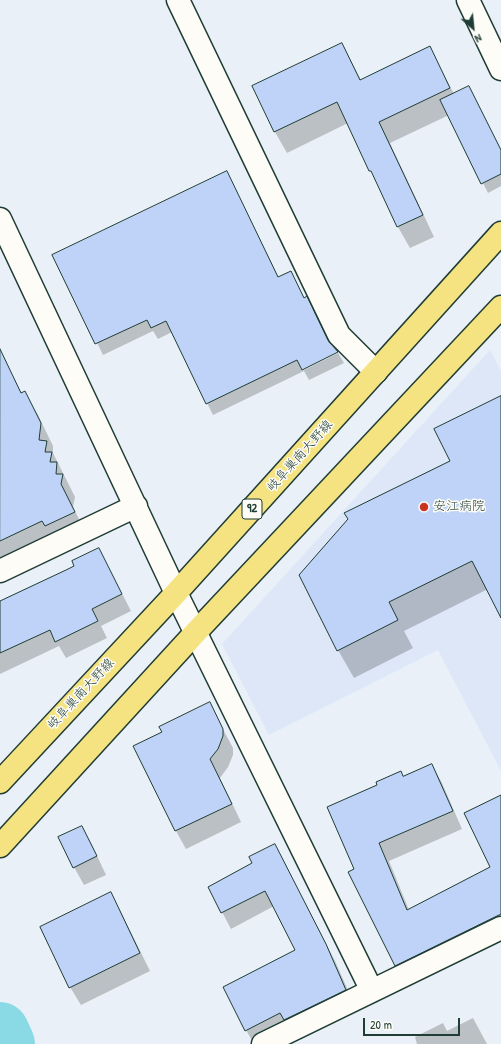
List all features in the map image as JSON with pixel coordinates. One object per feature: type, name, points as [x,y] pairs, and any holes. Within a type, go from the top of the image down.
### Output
[{"type":"main road","name":"岐阜巣南大野線","points":[[0,782],[176,593],[501,233]]},
{"type":"main road","points":[[0,846],[196,632],[501,306]]},
{"type":"street","points":[[178,0],[339,335],[376,372]]},
{"type":"street","points":[[468,0],[501,69]]},
{"type":"street","points":[[0,219],[176,593],[372,991]]},
{"type":"street","points":[[0,571],[136,506]]},
{"type":"street","points":[[263,1044],[501,928]]},
{"type":"shaded area","name":"安江病院","points":[[490,350],[501,371],[501,771],[438,650],[269,735],[222,644]]},
{"type":"building","points":[[342,43],[360,80],[430,46],[450,88],[379,122],[423,215],[397,227],[337,102],[274,132],[252,86]]},
{"type":"building","points":[[469,86],[501,150],[501,174],[481,184],[440,100]]},
{"type":"building","points":[[227,171],[278,277],[291,271],[304,298],[307,296],[328,340],[338,352],[302,370],[297,360],[206,404],[166,321],[151,328],[147,320],[95,344],[52,255]]},
{"type":"building","points":[[0,349],[21,393],[25,391],[41,423],[39,440],[47,441],[45,452],[52,452],[50,462],[57,462],[56,474],[63,474],[61,484],[75,512],[45,526],[42,521],[0,541]]},
{"type":"building","points":[[501,396],[501,618],[472,561],[389,602],[398,620],[337,651],[299,575],[348,519],[344,513],[450,461],[434,429]]},
{"type":"building","points":[[99,548],[122,594],[92,609],[98,621],[55,642],[50,630],[0,653],[0,601],[74,566],[72,561]]},
{"type":"building","points":[[210,702],[223,729],[223,736],[218,749],[210,759],[232,804],[175,831],[133,746],[162,732],[159,727]]},
{"type":"building","points":[[432,764],[453,811],[379,843],[407,910],[490,867],[464,813],[501,795],[501,914],[395,966],[348,872],[354,869],[327,807],[377,785],[376,782],[401,771],[403,776]]},
{"type":"building","points":[[82,826],[97,856],[73,868],[58,837]]},
{"type":"building","points":[[275,844],[326,944],[346,990],[284,1020],[280,1013],[245,1031],[223,987],[295,950],[265,891],[221,913],[208,887],[252,863],[249,857]]},
{"type":"building","points":[[111,892],[140,953],[69,988],[40,927]]},
{"type":"waterway","points":[[0,1031],[6,1044]]},
{"type":"place","name":"安江病院","points":[[424,507]]}]
